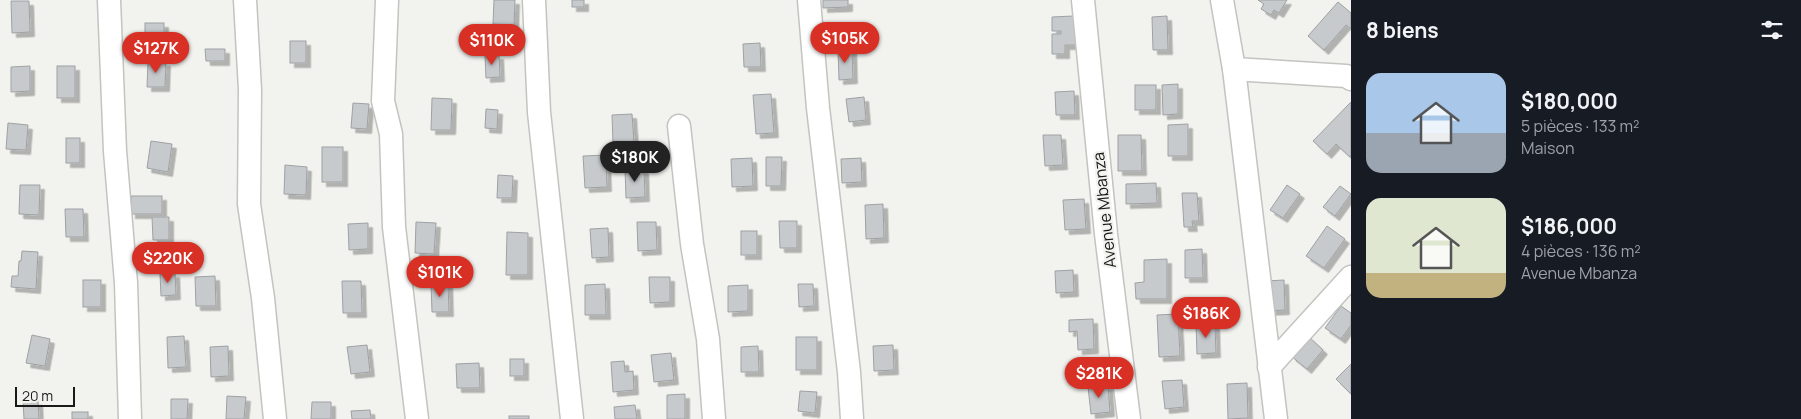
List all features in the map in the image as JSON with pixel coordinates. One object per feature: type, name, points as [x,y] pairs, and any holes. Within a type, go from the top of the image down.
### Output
[{"type":"street","points":[[109,0],[115,151],[126,283],[130,419]]},
{"type":"street","points":[[246,0],[250,90],[249,204],[263,298],[275,419]]},
{"type":"street","points":[[387,0],[383,101],[391,134],[394,227],[416,419]]},
{"type":"street","points":[[534,0],[539,112],[572,419]]},
{"type":"street","points":[[810,0],[818,108],[849,372],[852,419]]},
{"type":"street","name":"Avenue Mbanza","points":[[1082,0],[1106,234],[1129,419]]},
{"type":"street","points":[[1222,0],[1234,69],[1276,419]]},
{"type":"street","points":[[1234,69],[1349,76]]},
{"type":"street","points":[[679,126],[692,244],[708,339],[714,419]]},
{"type":"street","points":[[1269,367],[1351,277]]},
{"type":"building","points":[[494,0],[515,0],[514,25],[493,24]]},
{"type":"building","points":[[572,0],[584,0],[584,7],[572,7]]},
{"type":"building","points":[[823,0],[848,0],[848,7],[823,8]]},
{"type":"building","points":[[1258,0],[1287,0],[1279,13],[1274,10],[1271,15],[1261,9],[1264,4]]},
{"type":"building","points":[[11,1],[29,1],[30,32],[12,33]]},
{"type":"building","points":[[1338,2],[1351,13],[1351,29],[1346,25],[1324,50],[1308,36]]},
{"type":"building","points":[[1073,16],[1074,21],[1078,21],[1078,45],[1065,45],[1065,54],[1052,54],[1052,34],[1061,34],[1061,31],[1052,31],[1052,17]]},
{"type":"building","points":[[1167,16],[1168,50],[1153,50],[1152,17]]},
{"type":"building","points":[[145,23],[164,23],[164,46],[145,46]]},
{"type":"building","points":[[290,41],[306,41],[306,63],[290,63]]},
{"type":"building","points":[[760,43],[761,67],[744,67],[743,44]]},
{"type":"building","points":[[852,48],[853,79],[839,80],[838,49]]},
{"type":"building","points":[[205,49],[225,49],[225,61],[206,61]]},
{"type":"building","points":[[485,55],[499,55],[500,77],[486,78]]},
{"type":"building","points":[[148,62],[166,62],[165,87],[147,87]]},
{"type":"building","points":[[30,66],[30,91],[11,92],[11,67]]},
{"type":"building","points":[[57,66],[75,66],[75,98],[57,98]]},
{"type":"building","points":[[1178,84],[1178,114],[1163,115],[1162,85]]},
{"type":"building","points":[[1135,85],[1156,85],[1156,110],[1135,110]]},
{"type":"building","points":[[1074,91],[1075,115],[1056,115],[1055,92]]},
{"type":"building","points":[[771,94],[774,133],[756,134],[753,95]]},
{"type":"building","points":[[864,97],[866,120],[849,122],[846,99]]},
{"type":"building","points":[[432,98],[452,99],[451,130],[431,130]]},
{"type":"building","points":[[1351,102],[1351,155],[1350,157],[1336,144],[1327,154],[1313,141]]},
{"type":"building","points":[[353,103],[369,104],[367,129],[351,128]]},
{"type":"building","points":[[486,109],[498,110],[497,129],[485,128]]},
{"type":"building","points":[[632,114],[634,142],[613,143],[612,115]]},
{"type":"building","points":[[8,123],[28,125],[26,150],[6,149]]},
{"type":"building","points":[[1188,124],[1188,156],[1168,156],[1168,125]]},
{"type":"building","points":[[1043,135],[1061,135],[1063,165],[1045,166]]},
{"type":"building","points":[[1118,135],[1141,135],[1142,171],[1118,171]]},
{"type":"building","points":[[66,138],[80,138],[80,163],[66,163]]},
{"type":"building","points":[[151,141],[172,144],[168,172],[147,168]]},
{"type":"building","points":[[322,147],[343,147],[343,182],[322,182]]},
{"type":"building","points":[[606,155],[607,187],[585,188],[583,156]]},
{"type":"building","points":[[766,157],[782,157],[781,186],[766,186]]},
{"type":"building","points":[[752,158],[753,186],[732,187],[731,159]]},
{"type":"building","points":[[861,158],[862,182],[842,183],[841,159]]},
{"type":"building","points":[[285,165],[307,167],[306,195],[284,194]]},
{"type":"building","points":[[625,169],[644,169],[645,197],[626,198]]},
{"type":"building","points":[[498,175],[513,176],[512,198],[497,198]]},
{"type":"building","points":[[1156,183],[1157,203],[1126,204],[1126,184]]},
{"type":"building","points":[[20,185],[40,185],[39,215],[19,214]]},
{"type":"building","points":[[1287,185],[1300,194],[1283,218],[1270,210]]},
{"type":"building","points":[[1340,186],[1351,194],[1335,216],[1323,207]]},
{"type":"building","points":[[1182,193],[1197,193],[1199,221],[1192,221],[1193,227],[1184,227]]},
{"type":"building","points":[[131,196],[162,196],[162,214],[131,214]]},
{"type":"building","points":[[1084,199],[1086,229],[1065,230],[1063,200]]},
{"type":"building","points":[[883,204],[884,238],[866,239],[865,205]]},
{"type":"building","points":[[65,209],[83,209],[84,237],[66,237]]},
{"type":"building","points":[[152,217],[169,217],[169,240],[153,240]]},
{"type":"building","points":[[779,221],[797,221],[797,248],[780,248]]},
{"type":"building","points":[[416,222],[436,223],[434,254],[415,253]]},
{"type":"building","points":[[637,222],[656,222],[657,250],[638,251]]},
{"type":"building","points":[[368,223],[368,249],[349,250],[348,224]]},
{"type":"building","points":[[1327,226],[1345,239],[1324,268],[1306,256]]},
{"type":"building","points":[[608,228],[609,257],[592,258],[590,229]]},
{"type":"building","points":[[741,231],[757,231],[757,255],[741,255]]},
{"type":"building","points":[[507,232],[528,233],[528,275],[506,275]]},
{"type":"building","points":[[1202,249],[1203,278],[1185,278],[1185,250]]},
{"type":"building","points":[[22,251],[38,252],[36,289],[11,287],[12,276],[18,276]]},
{"type":"building","points":[[1167,259],[1167,299],[1136,299],[1135,283],[1144,282],[1144,260]]},
{"type":"building","points":[[1073,270],[1074,292],[1056,293],[1055,271]]},
{"type":"building","points":[[175,273],[176,295],[161,296],[160,274]]},
{"type":"building","points":[[215,276],[216,306],[196,306],[195,277]]},
{"type":"building","points":[[649,277],[670,277],[670,302],[650,303]]},
{"type":"building","points":[[83,280],[101,280],[101,307],[83,307]]},
{"type":"building","points":[[1284,280],[1285,310],[1266,311],[1266,281]]},
{"type":"building","points":[[342,281],[361,281],[362,313],[343,313]]},
{"type":"building","points":[[448,283],[449,312],[432,312],[431,284]]},
{"type":"building","points":[[605,284],[606,315],[585,315],[585,285]]},
{"type":"building","points":[[798,284],[813,284],[814,306],[799,307]]},
{"type":"building","points":[[748,285],[748,311],[728,312],[728,286]]},
{"type":"building","points":[[1341,306],[1351,313],[1351,325],[1341,339],[1325,328]]},
{"type":"building","points":[[1178,314],[1180,356],[1159,357],[1157,315]]},
{"type":"building","points":[[1093,319],[1094,349],[1078,350],[1077,331],[1069,332],[1069,320]]},
{"type":"building","points":[[1196,324],[1215,324],[1216,353],[1197,354]]},
{"type":"building","points":[[32,335],[50,339],[45,366],[26,363]]},
{"type":"building","points":[[184,336],[186,367],[168,368],[167,337]]},
{"type":"building","points":[[1308,336],[1323,350],[1307,369],[1291,356]]},
{"type":"building","points":[[796,337],[817,337],[817,370],[796,370]]},
{"type":"building","points":[[367,345],[370,372],[351,374],[347,347]]},
{"type":"building","points":[[893,345],[894,370],[874,371],[873,346]]},
{"type":"building","points":[[228,346],[229,376],[211,377],[210,347]]},
{"type":"building","points":[[758,346],[759,372],[741,372],[741,347]]},
{"type":"building","points":[[671,353],[674,380],[654,382],[651,355]]},
{"type":"building","points":[[510,359],[524,359],[524,376],[510,376]]},
{"type":"building","points":[[624,361],[625,372],[633,371],[634,390],[613,392],[611,362]]},
{"type":"building","points":[[479,363],[480,388],[457,388],[456,364]]},
{"type":"building","points":[[1351,364],[1351,394],[1336,379]]},
{"type":"building","points":[[1182,380],[1184,407],[1165,409],[1162,381]]},
{"type":"building","points":[[1247,383],[1248,418],[1228,419],[1227,384]]},
{"type":"building","points":[[1108,385],[1110,412],[1091,414],[1088,387]]},
{"type":"building","points":[[800,391],[817,392],[815,413],[798,411]]},
{"type":"building","points":[[685,394],[685,419],[667,419],[667,395]]},
{"type":"building","points":[[227,396],[246,397],[244,419],[226,419]]},
{"type":"building","points":[[171,399],[188,399],[187,419],[171,419]]},
{"type":"building","points":[[23,401],[38,401],[39,419],[24,419]]},
{"type":"building","points":[[312,402],[331,402],[331,419],[311,419]]},
{"type":"building","points":[[635,405],[637,419],[615,419],[614,407]]},
{"type":"building","points":[[370,410],[371,419],[352,419],[351,411]]},
{"type":"building","points":[[72,412],[88,412],[88,419],[72,419]]},
{"type":"building","points":[[509,416],[529,416],[529,419],[509,419]]}]
